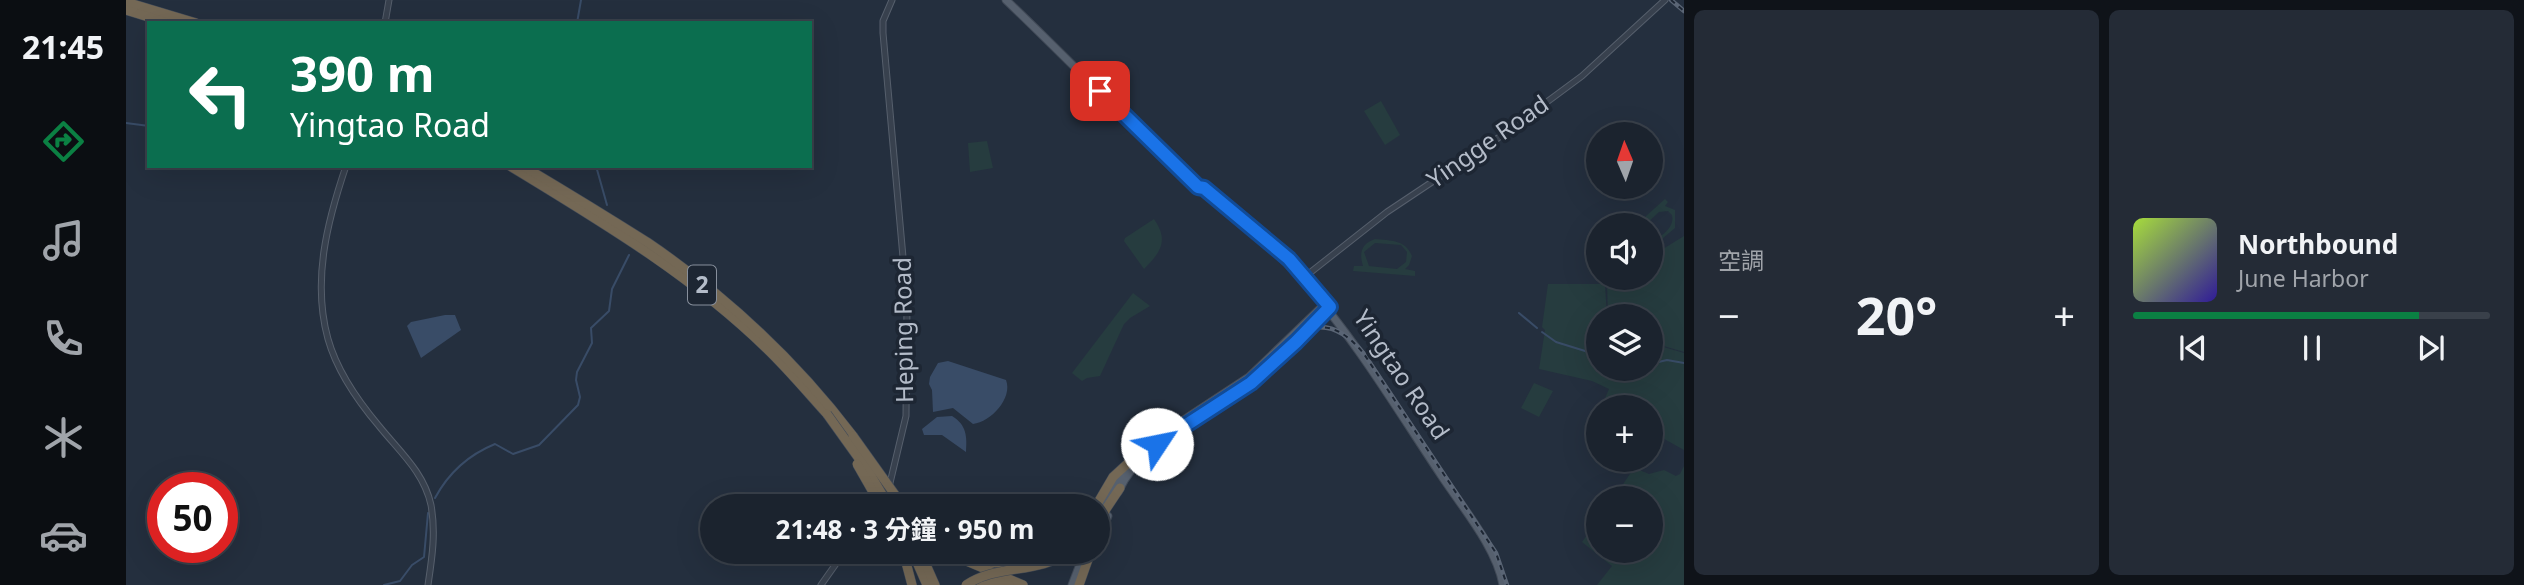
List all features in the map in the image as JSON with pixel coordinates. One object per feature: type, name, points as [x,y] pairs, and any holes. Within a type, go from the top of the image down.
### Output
[{"type":"highway","points":[[126,2],[189,21]]},
{"type":"highway","points":[[126,10],[162,21]]},
{"type":"highway","name":"2","points":[[513,168],[606,225],[687,281],[765,347],[827,414],[882,494]]},
{"type":"highway","name":"2","points":[[526,168],[649,244],[731,307],[806,377],[853,436],[888,494]]},
{"type":"highway","points":[[827,414],[872,494]]},
{"type":"highway","points":[[853,436],[894,494]]},
{"type":"highway","points":[[1102,494],[1113,477],[1138,454]]},
{"type":"highway","points":[[1110,503],[1120,488]]},
{"type":"highway","points":[[905,564],[909,585]]},
{"type":"highway","points":[[918,564],[927,585]]},
{"type":"highway","points":[[926,564],[935,585]]},
{"type":"highway","points":[[974,564],[1023,585]]},
{"type":"highway","points":[[966,585],[988,574],[1045,564]]},
{"type":"highway","points":[[1078,584],[1085,564]]},
{"type":"highway","points":[[981,585],[996,581],[1009,585]]},
{"type":"main road","name":"Yingtao Road","points":[[1006,0],[1198,187],[1204,188],[1289,259],[1327,306],[1375,375],[1493,556],[1506,585]]},
{"type":"main road","points":[[1110,494],[1138,454],[1160,435],[1242,383],[1327,306]]},
{"type":"main road","points":[[1110,513],[1120,488],[1140,461],[1165,437],[1251,383],[1296,342],[1327,306]]},
{"type":"street","points":[[385,21],[389,0]]},
{"type":"street","name":"Heping Road","points":[[884,494],[890,482],[906,409],[907,302],[883,33],[883,21],[892,0]]},
{"type":"street","name":"Yingge Road","points":[[1303,277],[1387,212],[1498,138],[1582,76],[1665,0]]},
{"type":"street","points":[[345,168],[323,251],[322,310],[334,356],[348,384],[378,426],[408,458],[427,492],[434,528],[428,585]]},
{"type":"street","points":[[821,585],[836,564]]},
{"type":"green space","points":[[1381,101],[1400,135],[1385,145],[1364,111]]},
{"type":"green space","points":[[987,141],[993,168],[970,172],[968,143]]},
{"type":"green space","points":[[1665,199],[1668,202],[1665,206],[1675,210],[1675,228],[1663,238],[1671,224],[1672,215],[1668,211],[1649,213]]},
{"type":"green space","points":[[1154,219],[1161,234],[1161,246],[1144,269],[1124,241]]},
{"type":"green space","points":[[1684,236],[1684,352],[1663,346],[1663,304],[1608,304],[1607,290],[1663,290],[1663,249]]},
{"type":"green space","points":[[1375,239],[1406,246],[1412,256],[1405,269],[1415,271],[1415,276],[1353,271],[1354,266],[1363,266],[1362,250]],"holes":[[[1375,243],[1401,245],[1407,252],[1406,262],[1397,269],[1369,266],[1364,252]]]},
{"type":"green space","points":[[1548,284],[1586,284],[1586,290],[1605,290],[1606,304],[1586,304],[1586,380],[1539,369],[1545,330],[1542,327]]},
{"type":"green space","points":[[1133,293],[1150,306],[1124,324],[1100,376],[1082,381],[1072,373]]},
{"type":"green space","points":[[1663,347],[1684,353],[1684,450],[1663,438],[1663,395],[1606,395],[1609,389],[1592,381],[1663,381]]},
{"type":"green space","points":[[1534,383],[1553,391],[1539,417],[1521,408]]},
{"type":"green space","points":[[1684,466],[1684,585],[1597,585],[1612,566],[1608,563],[1663,563],[1663,486],[1622,486],[1631,472],[1649,474],[1664,470],[1676,476]]},
{"type":"water","points":[[455,315],[461,330],[421,358],[407,326],[411,322]]},
{"type":"water","points":[[948,361],[1006,380],[1003,401],[987,419],[973,424],[953,408],[933,412],[930,377],[938,363]]},
{"type":"water","points":[[952,416],[961,423],[965,432],[966,452],[942,435],[924,435],[922,429],[937,417]]},
{"type":"waterway","points":[[577,21],[581,0]]},
{"type":"waterway","points":[[126,123],[147,126]]},
{"type":"waterway","points":[[597,168],[607,205]]},
{"type":"waterway","points":[[435,498],[453,472],[476,453],[495,444],[513,454],[539,445],[578,405],[580,397],[577,372],[592,343],[591,328],[609,311],[612,289],[629,255]]},
{"type":"waterway","points":[[1519,313],[1537,328]]},
{"type":"waterway","points":[[1542,332],[1556,342],[1586,351]]},
{"type":"waterway","points":[[1663,361],[1684,363]]},
{"type":"waterway","points":[[384,585],[400,581],[412,565],[424,557],[428,513]]},
{"type":"railway","points":[[1671,0],[1684,11]]},
{"type":"railway","points":[[1143,446],[1241,385],[1302,332],[1320,327],[1336,331],[1351,340],[1364,354],[1496,553],[1507,585]]},
{"type":"route","points":[[1100,91],[1198,187],[1204,188],[1289,259],[1330,307],[1296,342],[1241,391],[1157,444]]}]
